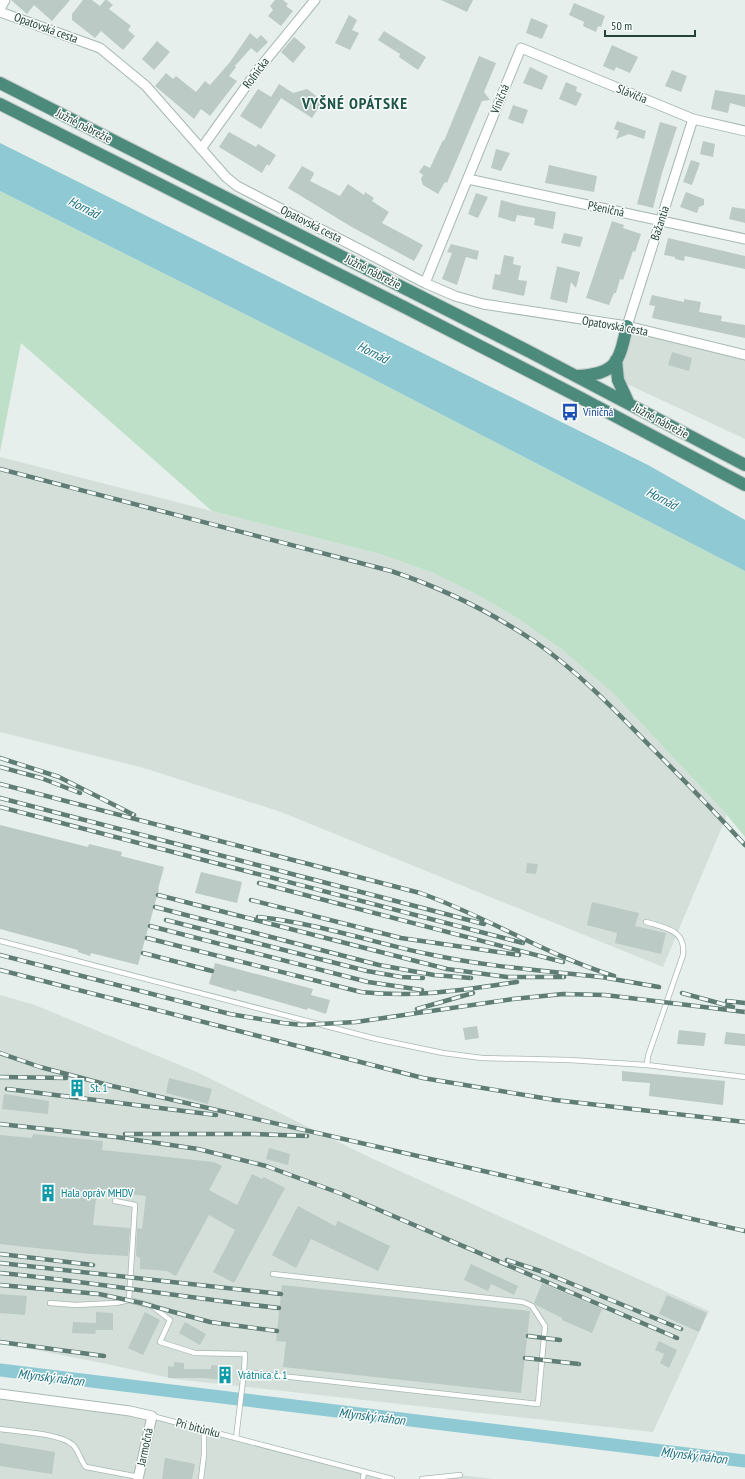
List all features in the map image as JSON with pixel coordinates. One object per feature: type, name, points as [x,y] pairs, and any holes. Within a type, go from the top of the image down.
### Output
[{"type":"highway","name":"Južné nábrežie","points":[[0,83],[576,376],[745,465]]},
{"type":"highway","name":"Južné nábrežie","points":[[0,104],[400,305],[579,397],[745,485]]},
{"type":"highway","points":[[576,376],[602,374],[611,367],[616,360],[627,326]]},
{"type":"highway","points":[[616,360],[619,386],[629,404]]},
{"type":"street","points":[[0,11],[5,0]]},
{"type":"street","name":"Roľnícka","points":[[201,149],[257,71],[315,0]]},
{"type":"street","name":"Opatovská cesta","points":[[0,11],[100,48],[146,86],[226,177],[238,186],[425,283],[455,296],[483,304],[627,326],[745,355]]},
{"type":"street","name":"Slávičia","points":[[521,48],[693,119],[745,130]]},
{"type":"street","name":"Viničná","points":[[425,283],[521,48]]},
{"type":"street","name":"Bažantia","points":[[627,326],[693,119]]},
{"type":"street","name":"Pšeničná","points":[[468,179],[745,239]]},
{"type":"street","name":"Pri bitúnku","points":[[0,1394],[130,1411],[152,1416]]},
{"type":"street","name":"Jarmočná","points":[[139,1478],[152,1416]]},
{"type":"lane","points":[[646,922],[670,930],[680,937],[684,945],[683,955],[648,1056],[647,1065]]},
{"type":"lane","points":[[0,940],[376,1039],[443,1053],[482,1058],[569,1060],[647,1065],[745,1077]]},
{"type":"lane","points":[[115,1201],[135,1205],[129,1300]]},
{"type":"lane","points":[[244,1372],[538,1404],[545,1326],[532,1306],[522,1302],[273,1274]]},
{"type":"lane","points":[[50,1303],[116,1303],[129,1300],[152,1306],[170,1320],[160,1342],[194,1353],[245,1354],[236,1438]]},
{"type":"lane","name":"Pri bitúnku","points":[[152,1416],[392,1479]]},
{"type":"lane","points":[[0,1429],[61,1438],[76,1447],[81,1461],[86,1466],[139,1478]]},
{"type":"lane","points":[[201,1479],[204,1454],[204,1430]]},
{"type":"lane","points":[[363,1479],[364,1472]]},
{"type":"lane","points":[[422,1479],[460,1475]]},
{"type":"shaded area","points":[[627,326],[745,355],[745,439],[625,383],[616,360]]},
{"type":"shaded area","points":[[0,457],[380,554],[433,573],[474,593],[517,618],[561,649],[611,691],[727,815],[663,967],[281,812],[144,768],[0,732]]},
{"type":"shaded area","points":[[0,995],[35,1005],[199,1073],[371,1158],[709,1311],[653,1432],[174,1379],[0,1343]]},
{"type":"shaded area","points":[[0,1394],[152,1416],[392,1479],[0,1479]]},
{"type":"shaded area","points":[[460,1475],[494,1479],[422,1479]]},
{"type":"green space","points":[[0,191],[340,362],[745,571],[745,837],[727,815],[611,691],[561,649],[517,618],[474,593],[433,573],[380,554],[212,511],[21,343],[0,452]]},
{"type":"water","name":"Hornád","points":[[0,143],[648,465],[745,520],[745,571],[340,362],[0,191]]},
{"type":"building","points":[[11,0],[70,0],[52,21],[34,5],[27,14]]},
{"type":"building","points":[[83,0],[92,0],[100,6],[105,0],[107,0],[113,5],[109,9],[131,26],[128,30],[135,36],[123,50],[101,31],[95,38],[72,20],[72,14]]},
{"type":"building","points":[[275,0],[283,0],[288,4],[286,6],[293,11],[281,26],[268,16],[273,10],[270,6]]},
{"type":"building","points":[[441,0],[473,0],[467,12]]},
{"type":"building","points":[[574,3],[605,16],[601,27],[598,26],[596,32],[583,26],[584,22],[569,15]]},
{"type":"building","points":[[349,15],[357,20],[352,30],[359,33],[350,50],[335,43]]},
{"type":"building","points":[[531,18],[548,25],[542,39],[526,33]]},
{"type":"building","points":[[384,31],[426,57],[418,70],[399,57],[400,54],[378,40]]},
{"type":"building","points":[[250,33],[257,39],[261,35],[268,42],[257,53],[251,48],[235,66],[236,67],[229,76],[237,81],[210,116],[201,109],[194,119],[155,86],[166,73],[173,79],[176,76],[196,92],[205,81],[210,85],[230,62]]},
{"type":"building","points":[[294,37],[306,47],[293,63],[281,52]]},
{"type":"building","points":[[157,41],[170,52],[154,70],[142,59]]},
{"type":"building","points":[[612,45],[638,57],[630,73],[616,67],[614,71],[603,66]]},
{"type":"building","points":[[479,56],[496,63],[484,92],[490,100],[482,101],[447,183],[445,182],[438,194],[423,185],[421,179],[423,175],[419,172],[424,165],[430,168],[443,140],[444,141]]},
{"type":"building","points":[[530,67],[548,76],[542,90],[523,83]]},
{"type":"building","points":[[672,70],[687,76],[681,92],[665,86]]},
{"type":"building","points":[[566,82],[577,87],[576,91],[582,94],[576,106],[559,99]]},
{"type":"building","points":[[279,84],[293,93],[307,89],[323,101],[312,118],[281,98],[261,129],[240,116],[258,89],[271,97]]},
{"type":"building","points":[[715,90],[745,95],[745,107],[730,103],[728,113],[711,109]]},
{"type":"building","points":[[513,105],[528,110],[523,124],[508,119]]},
{"type":"building","points":[[617,121],[646,131],[644,139],[629,134],[616,139],[619,131],[614,129]]},
{"type":"building","points":[[660,122],[677,127],[662,173],[653,208],[637,204]]},
{"type":"building","points":[[229,132],[256,147],[258,144],[276,155],[269,166],[267,164],[262,173],[219,147]]},
{"type":"building","points":[[703,141],[715,144],[713,157],[700,154]]},
{"type":"building","points":[[496,149],[510,153],[501,171],[491,168]]},
{"type":"building","points":[[691,160],[700,163],[692,185],[683,182]]},
{"type":"building","points":[[549,165],[597,176],[594,192],[545,183]]},
{"type":"building","points":[[302,166],[313,172],[314,174],[310,181],[340,196],[348,184],[364,195],[365,192],[374,198],[372,201],[389,212],[382,223],[423,245],[414,261],[350,226],[288,188]]},
{"type":"building","points":[[686,192],[704,199],[704,205],[699,207],[697,213],[680,207]]},
{"type":"building","points":[[476,193],[488,197],[478,218],[468,214]]},
{"type":"building","points":[[501,200],[556,212],[553,229],[534,225],[535,218],[517,215],[515,222],[498,217]]},
{"type":"building","points":[[732,207],[745,209],[745,223],[729,219]]},
{"type":"building","points":[[612,221],[624,225],[623,228],[641,234],[635,252],[633,251],[623,280],[620,279],[616,293],[614,293],[609,305],[586,298]]},
{"type":"building","points":[[564,233],[583,237],[580,247],[561,243]]},
{"type":"building","points":[[668,238],[745,256],[745,269],[685,256],[684,261],[675,259],[675,257],[664,255]]},
{"type":"building","points":[[451,244],[479,251],[477,260],[466,257],[457,285],[442,279],[452,253],[447,252]]},
{"type":"building","points":[[504,255],[514,257],[513,264],[521,266],[518,280],[527,281],[524,296],[492,289],[495,274],[500,275]]},
{"type":"building","points":[[556,266],[580,272],[576,288],[571,282],[567,303],[550,299]]},
{"type":"building","points":[[652,295],[684,302],[684,299],[701,302],[699,312],[722,316],[721,321],[745,325],[745,338],[652,318],[655,306],[649,305]]},
{"type":"building","points":[[672,352],[692,358],[689,371],[668,365]]},
{"type":"building","points":[[0,825],[88,847],[89,844],[122,852],[121,856],[164,867],[138,965],[91,953],[90,956],[78,952],[78,950],[0,929]]},
{"type":"building","points":[[527,863],[538,864],[536,874],[526,873]]},
{"type":"building","points":[[201,872],[242,882],[237,903],[195,893]]},
{"type":"building","points":[[592,902],[639,913],[635,926],[666,933],[661,954],[615,943],[617,933],[587,925]]},
{"type":"building","points":[[215,963],[313,989],[311,995],[330,1000],[326,1014],[308,1008],[307,1010],[237,990],[236,992],[209,984]]},
{"type":"building","points":[[477,1026],[479,1038],[465,1040],[463,1028]]},
{"type":"building","points":[[679,1030],[706,1033],[704,1046],[677,1044]]},
{"type":"building","points":[[726,1032],[745,1034],[745,1046],[724,1044]]},
{"type":"building","points":[[622,1071],[725,1081],[723,1105],[649,1096],[650,1083],[622,1081]]},
{"type":"building","points":[[169,1078],[212,1089],[208,1104],[166,1093]]},
{"type":"building","points":[[4,1094],[49,1101],[48,1114],[2,1109]]},
{"type":"building","points":[[33,1134],[103,1141],[102,1150],[214,1162],[222,1166],[209,1190],[237,1205],[252,1174],[262,1179],[264,1177],[285,1188],[234,1283],[213,1272],[235,1230],[209,1215],[176,1276],[167,1271],[140,1269],[140,1258],[136,1256],[137,1228],[142,1229],[146,1196],[97,1190],[93,1225],[130,1228],[128,1256],[90,1254],[0,1244],[0,1135],[32,1138]]},
{"type":"building","points":[[269,1148],[290,1154],[288,1165],[266,1159]]},
{"type":"building","points":[[298,1206],[335,1226],[338,1221],[390,1246],[378,1271],[311,1239],[296,1268],[272,1255]]},
{"type":"building","points":[[471,1264],[518,1286],[514,1295],[491,1284],[488,1291],[464,1280]]},
{"type":"building","points":[[542,1283],[602,1309],[592,1333],[562,1320],[562,1318],[534,1303]]},
{"type":"building","points":[[282,1285],[530,1311],[521,1393],[283,1367],[286,1342],[276,1341]]},
{"type":"building","points":[[0,1294],[27,1296],[25,1315],[0,1313]]},
{"type":"building","points":[[667,1295],[707,1313],[699,1332],[659,1314]]},
{"type":"building","points":[[96,1312],[113,1313],[113,1330],[96,1330],[95,1334],[72,1333],[73,1322],[96,1323]]},
{"type":"building","points":[[145,1312],[160,1320],[143,1355],[128,1348]]},
{"type":"building","points":[[185,1322],[206,1334],[200,1345],[179,1333]]},
{"type":"building","points":[[659,1341],[677,1350],[669,1368],[660,1363],[664,1354],[655,1350]]},
{"type":"building","points":[[174,1362],[184,1363],[184,1369],[211,1369],[211,1365],[222,1366],[222,1369],[229,1370],[228,1381],[205,1378],[168,1378],[168,1366],[174,1367]]},
{"type":"building","points":[[0,1443],[55,1452],[52,1474],[0,1466]]},
{"type":"building","points":[[165,1458],[195,1464],[192,1479],[162,1479]]},
{"type":"waterway","name":"Mlynský náhon","points":[[0,1370],[745,1461]]},
{"type":"railway","points":[[0,469],[391,571],[429,585],[465,601],[534,641],[579,676],[709,806],[745,845]]},
{"type":"railway","points":[[0,758],[59,777],[134,815]]},
{"type":"railway","points":[[0,767],[41,778],[80,793]]},
{"type":"railway","points":[[0,784],[420,893],[469,913],[540,947],[614,976]]},
{"type":"railway","points":[[0,798],[484,924]]},
{"type":"railway","points":[[0,807],[523,943]]},
{"type":"railway","points":[[259,883],[563,962]]},
{"type":"railway","points":[[158,895],[447,969],[507,977],[564,977]]},
{"type":"railway","points":[[251,900],[401,938],[519,955]]},
{"type":"railway","points":[[155,907],[379,965],[434,975],[471,978]]},
{"type":"railway","points":[[258,917],[322,928],[450,958],[495,965],[609,978]]},
{"type":"railway","points":[[166,920],[367,971],[401,977],[423,978]]},
{"type":"railway","points":[[150,926],[368,982],[422,990]]},
{"type":"railway","points":[[147,938],[361,992],[381,994],[420,994],[517,982]]},
{"type":"railway","points":[[143,953],[212,971]]},
{"type":"railway","points":[[0,955],[230,1014],[302,1025],[356,1022],[513,999],[563,994],[605,995],[745,1012]]},
{"type":"railway","points":[[0,970],[423,1078],[555,1100],[745,1122]]},
{"type":"railway","points":[[607,978],[659,987]]},
{"type":"railway","points":[[417,1009],[473,993]]},
{"type":"railway","points":[[682,993],[733,1007]]},
{"type":"railway","points":[[727,1001],[745,1003]]},
{"type":"railway","points":[[0,1053],[40,1067],[112,1086],[745,1231]]},
{"type":"railway","points":[[0,1077],[66,1078]]},
{"type":"railway","points":[[7,1089],[216,1115]]},
{"type":"railway","points":[[0,1124],[116,1137],[198,1149],[266,1166],[342,1194],[677,1338]]},
{"type":"railway","points":[[125,1134],[254,1134],[307,1136]]},
{"type":"railway","points":[[0,1254],[93,1265]]},
{"type":"railway","points":[[507,1260],[543,1272],[681,1329]]},
{"type":"railway","points":[[0,1263],[281,1294]]},
{"type":"railway","points":[[0,1273],[279,1308]]},
{"type":"railway","points":[[0,1285],[99,1294],[141,1303],[210,1322],[277,1331]]},
{"type":"railway","points":[[528,1336],[560,1340]]},
{"type":"railway","points":[[0,1342],[104,1356]]},
{"type":"railway","points":[[525,1358],[579,1364]]},
{"type":"place","name":"Viničná","points":[[570,412]]},
{"type":"place","name":"St. 1","points":[[77,1088]]},
{"type":"place","name":"Hala opráv MHDV","points":[[48,1193]]},
{"type":"place","name":"Vrátnica č. 1","points":[[225,1375]]},
{"type":"district","name":"VYŠNÉ OPÁTSKE","points":[[355,103]]}]
